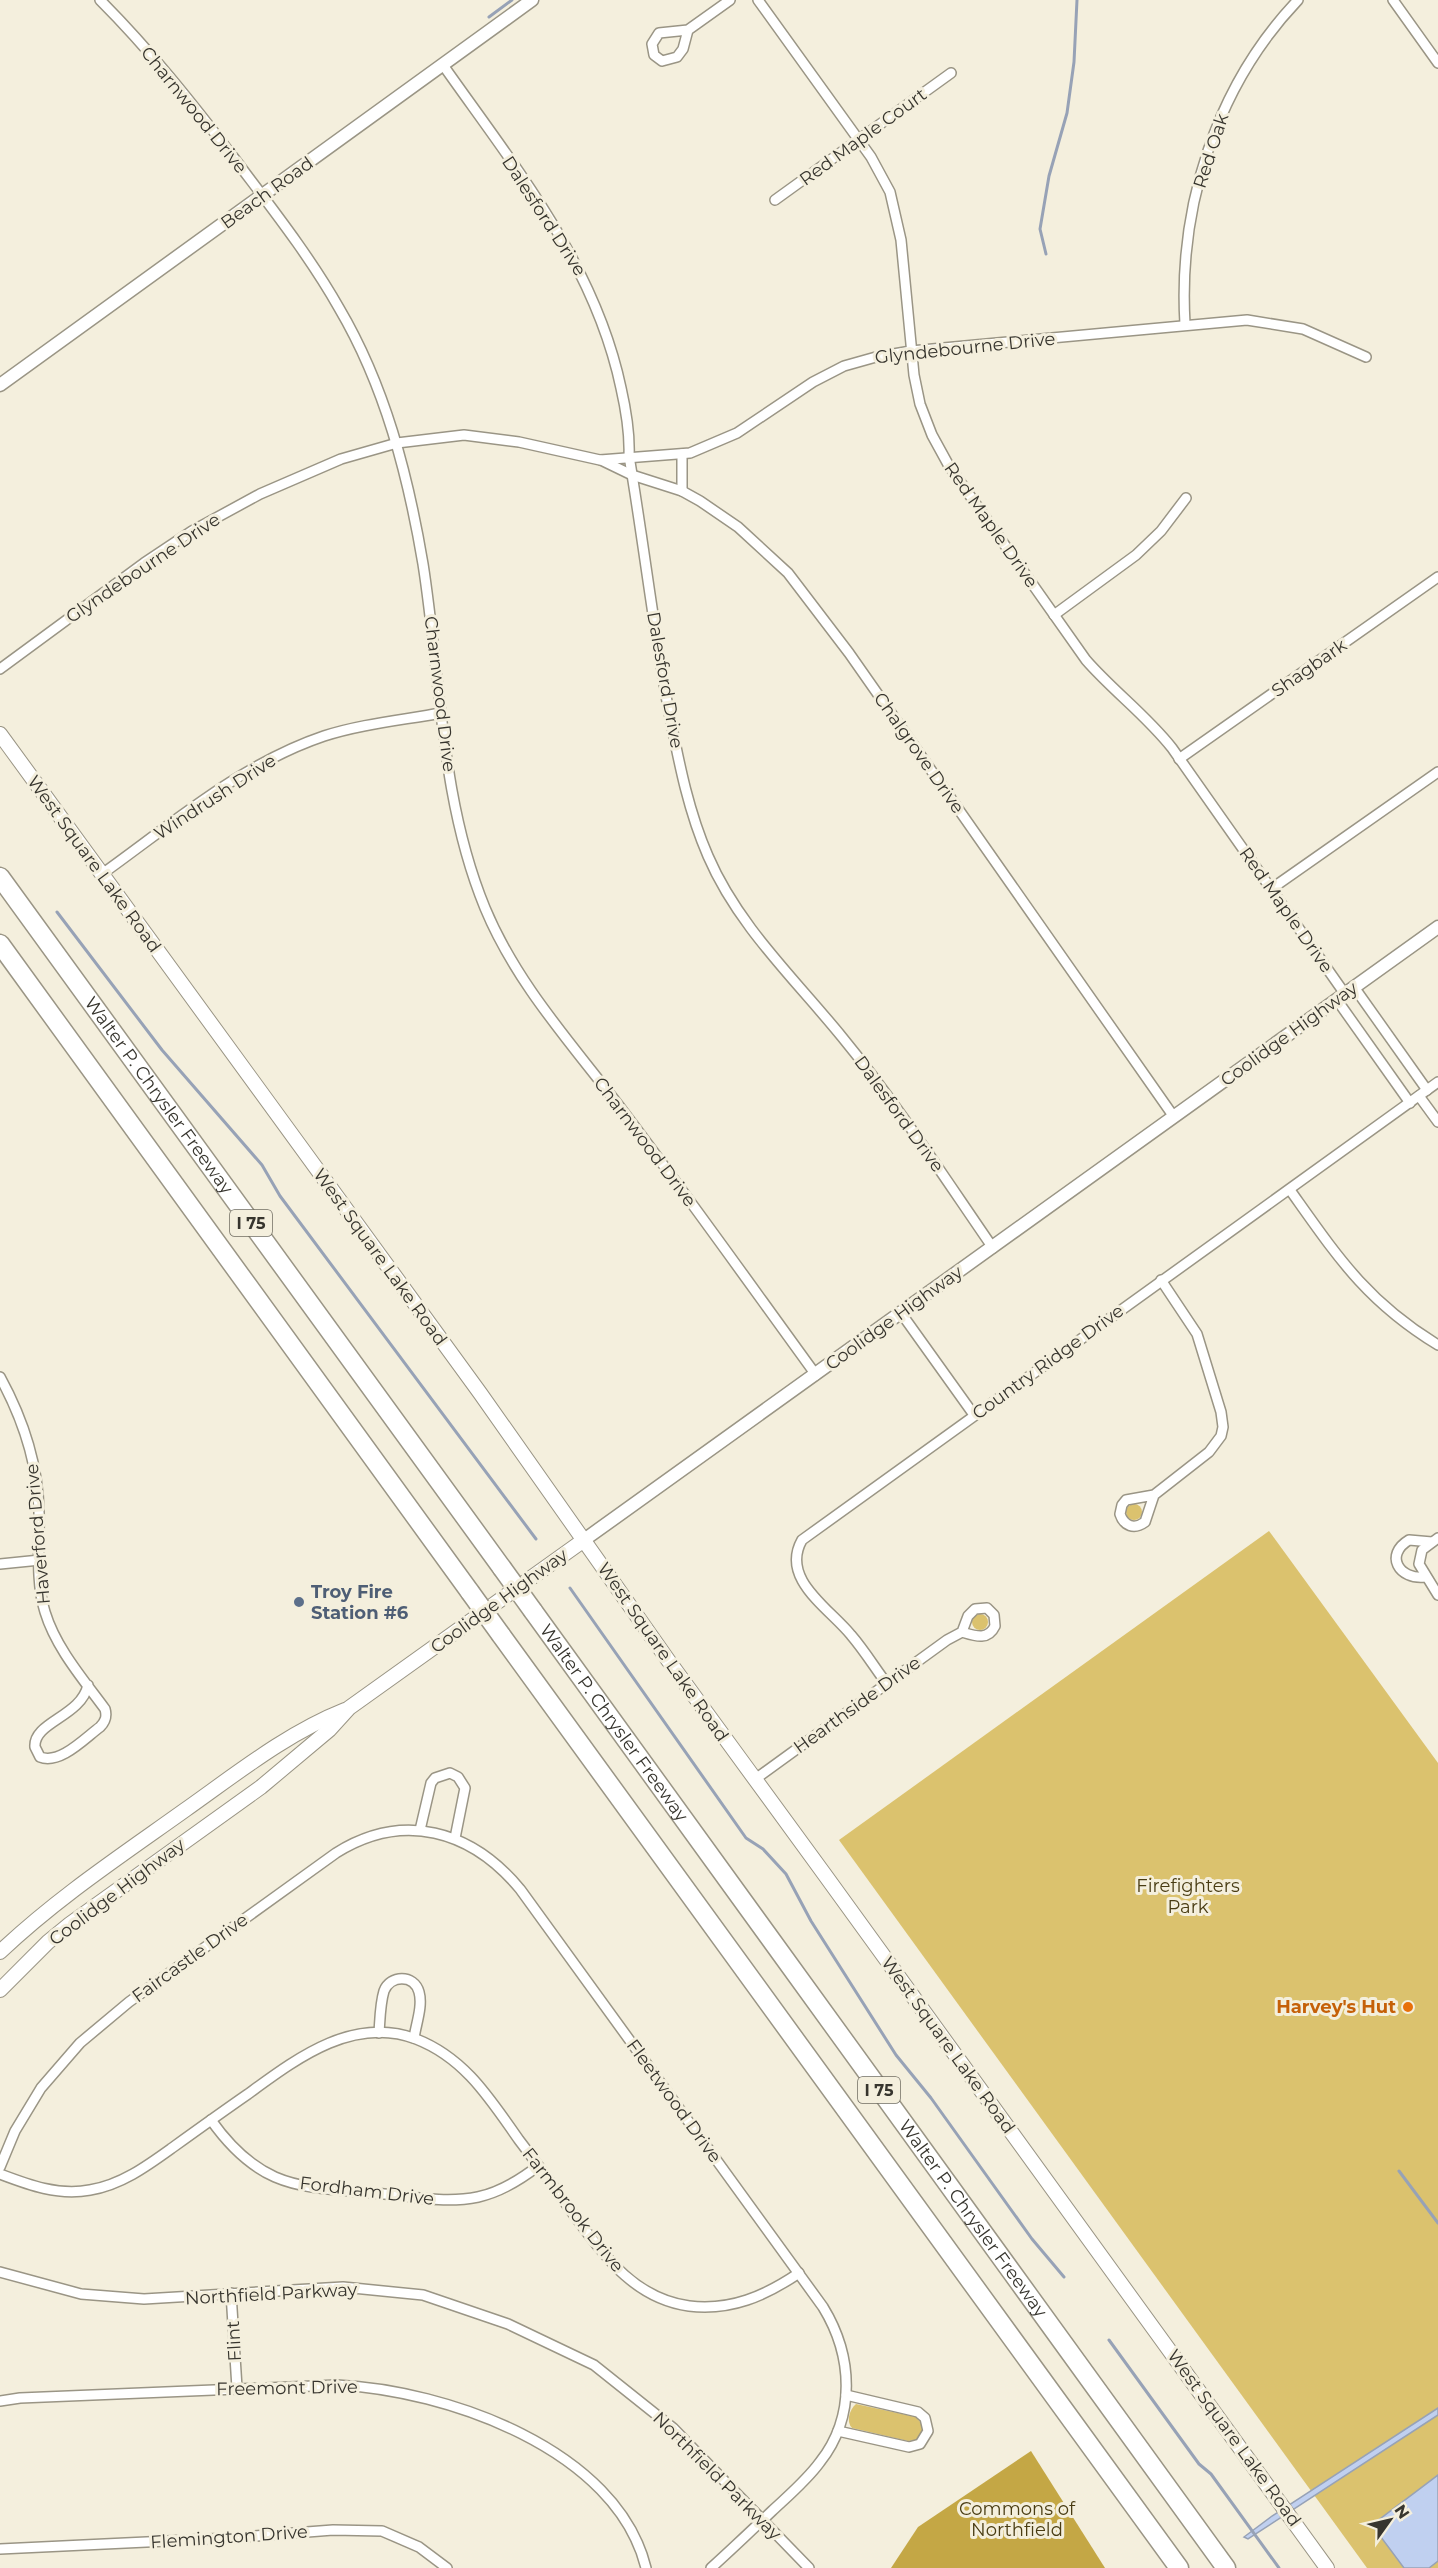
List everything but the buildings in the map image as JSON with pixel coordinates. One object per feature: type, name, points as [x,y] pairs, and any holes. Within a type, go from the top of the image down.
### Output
[{"type":"highway","name":"Walter P. Chrysler Freeway","points":[[0,877],[1226,2568]]},
{"type":"highway","name":"I 75","points":[[0,944],[1179,2568]]},
{"type":"main road","name":"West Square Lake Road","points":[[0,735],[480,1393],[754,1780],[1307,2537],[1327,2568]]},
{"type":"main road","name":"Coolidge Highway","points":[[0,1990],[70,1924],[261,1787],[329,1730],[349,1708],[584,1540]]},
{"type":"main road","name":"Coolidge Highway","points":[[0,1952],[57,1902],[245,1767],[321,1719],[349,1708]]},
{"type":"street","name":"Charnwood Drive","points":[[100,0],[169,75],[262,197],[317,272],[351,328],[368,365],[397,443],[411,500],[422,557],[452,790],[461,832],[478,889],[505,951],[535,998],[628,1118],[816,1375]]},
{"type":"street","name":"Beach Road","points":[[0,385],[532,0]]},
{"type":"street","points":[[688,30],[730,0]]},
{"type":"street","name":"Red Maple Drive","points":[[758,0],[879,169],[894,206],[901,240],[911,351],[920,404],[944,458],[1097,673],[1143,715],[1179,759],[1346,994]]},
{"type":"street","name":"Red Oak","points":[[1185,324],[1184,261],[1199,185],[1214,134],[1244,69],[1265,38],[1298,0]]},
{"type":"street","points":[[1393,0],[1438,63]]},
{"type":"street","name":"Dalesford Drive","points":[[442,65],[538,202],[582,273],[606,335],[616,366],[629,435],[629,456],[663,678],[679,762],[693,817],[708,857],[751,928],[863,1064],[993,1248]]},
{"type":"street","name":"Red Maple Court","points":[[775,200],[951,74]]},
{"type":"street","name":"Glyndebourne Drive","points":[[0,669],[159,552],[207,522],[306,473],[397,443],[443,437],[483,436],[600,460],[629,456],[682,454],[703,449],[737,433],[813,382],[844,366],[876,357],[911,351],[1185,324],[1231,320],[1282,324],[1313,333],[1366,357]]},
{"type":"street","points":[[682,454],[682,491]]},
{"type":"street","name":"Chalgrove Drive","points":[[600,460],[632,475],[682,491],[738,527],[777,561],[801,589],[860,669],[1174,1117]]},
{"type":"street","points":[[1054,615],[1136,555],[1161,531],[1186,498]]},
{"type":"street","name":"Shagbark","points":[[1179,759],[1438,577]]},
{"type":"street","name":"Windrush Drive","points":[[102,874],[206,799],[293,748],[341,731],[441,713]]},
{"type":"street","points":[[1271,889],[1438,772]]},
{"type":"street","name":"Coolidge Highway","points":[[584,1540],[1438,927]]},
{"type":"street","points":[[1346,994],[1427,1090]]},
{"type":"street","points":[[1346,994],[1410,1102]]},
{"type":"street","name":"Country Ridge Drive","points":[[887,1684],[852,1636],[803,1582],[796,1565],[798,1549],[809,1533],[1438,1082]]},
{"type":"street","points":[[1419,1096],[1438,1122]]},
{"type":"street","points":[[1290,1190],[1357,1281],[1406,1325],[1438,1345]]},
{"type":"street","points":[[1154,1495],[1209,1452],[1217,1444],[1223,1427],[1221,1412],[1197,1334],[1161,1280]]},
{"type":"street","points":[[901,1313],[974,1415]]},
{"type":"street","name":"Haverford Drive","points":[[0,1377],[19,1416],[34,1468],[39,1509],[41,1595],[51,1628],[59,1644],[105,1709],[105,1721],[59,1756],[50,1760],[40,1757],[34,1747],[38,1734],[80,1703],[88,1685]]},
{"type":"street","points":[[1425,1577],[1413,1578],[1404,1573],[1397,1565],[1397,1555],[1401,1546],[1409,1540],[1435,1540]]},
{"type":"street","points":[[1435,1540],[1422,1550],[1419,1556],[1419,1568],[1438,1595]]},
{"type":"street","points":[[0,1564],[40,1560]]},
{"type":"street","name":"Hearthside Drive","points":[[754,1780],[962,1632]]},
{"type":"street","points":[[420,1830],[431,1783],[435,1778],[450,1773],[458,1777],[465,1788],[455,1838]]},
{"type":"street","name":"Faircastle Drive","points":[[0,2167],[15,2131],[41,2088],[80,2043],[104,2022],[347,1845],[372,1835],[389,1832],[420,1830],[439,1833]]},
{"type":"street","name":"Fleetwood Drive","points":[[439,1833],[455,1838],[489,1857],[520,1888],[799,2273],[823,2307],[837,2333],[845,2360],[846,2395],[838,2431],[819,2464],[711,2568]]},
{"type":"street","points":[[379,2033],[385,1989],[393,1980],[404,1978],[414,1983],[419,1993],[414,2038]]},
{"type":"street","name":"Farmbrook Drive","points":[[0,2174],[44,2189],[72,2191],[103,2187],[137,2172],[274,2075],[321,2045],[357,2034],[379,2033],[414,2038],[446,2054],[471,2075],[593,2242],[620,2273],[648,2292],[667,2300],[700,2307],[731,2305],[769,2292],[799,2273]]},
{"type":"street","name":"Fordham Drive","points":[[211,2120],[234,2149],[255,2166],[274,2176],[301,2185],[439,2200],[463,2200],[480,2197],[507,2186],[538,2166]]},
{"type":"street","name":"Northfield Parkway","points":[[0,2272],[55,2288],[106,2297],[144,2299],[344,2287],[423,2295],[508,2325],[594,2365],[673,2428],[809,2568]]},
{"type":"street","name":"Flint","points":[[231,2293],[237,2388]]},
{"type":"street","name":"Freemont Drive","points":[[0,2401],[20,2398],[337,2385],[380,2388],[448,2403],[495,2421],[555,2455],[605,2494],[633,2531],[646,2568]]},
{"type":"street","points":[[838,2431],[909,2447],[920,2444],[928,2431],[925,2418],[918,2412],[846,2395]]},
{"type":"street","name":"Flemington Drive","points":[[0,2550],[230,2538],[333,2529],[382,2531],[419,2547],[447,2568]]},
{"type":"green space","points":[[1134,1504],[1140,1506],[1142,1512],[1140,1518],[1134,1520],[1128,1518],[1126,1512],[1128,1506]]},
{"type":"green space","name":"Firefighters Park","points":[[1269,1531],[1438,1763],[1438,2568],[1367,2568],[839,1840]]},
{"type":"green space","points":[[977,1614],[983,1614],[988,1622],[986,1628],[977,1630],[972,1625],[972,1619]]},
{"type":"green space","points":[[856,2404],[916,2417],[922,2424],[923,2431],[916,2440],[908,2441],[852,2428],[849,2416]]},
{"type":"green space","name":"Commons of Northfield","points":[[1031,2451],[1105,2568],[891,2568],[918,2527]]},
{"type":"water","points":[[1438,2408],[1438,2415],[1248,2539],[1244,2537],[1272,2516]]},
{"type":"water","points":[[1438,2475],[1438,2561],[1429,2568],[1404,2568],[1372,2525]]},
{"type":"waterway","points":[[489,17],[512,0]]},
{"type":"waterway","points":[[1046,254],[1040,229],[1049,176],[1067,113],[1074,62],[1077,0]]},
{"type":"waterway","points":[[57,912],[162,1050],[262,1165],[280,1196],[536,1539]]},
{"type":"waterway","points":[[570,1588],[746,1838],[763,1849],[786,1874],[811,1921],[896,2055],[931,2098],[1032,2239],[1064,2277]]},
{"type":"waterway","points":[[1399,2171],[1438,2223]]},
{"type":"waterway","points":[[1109,2340],[1199,2464],[1211,2474],[1279,2568]]},
{"type":"place","name":"Troy Fire Station #6","points":[[299,1602]]},
{"type":"place","name":"Harvey's Hut","points":[[1408,2007]]}]
